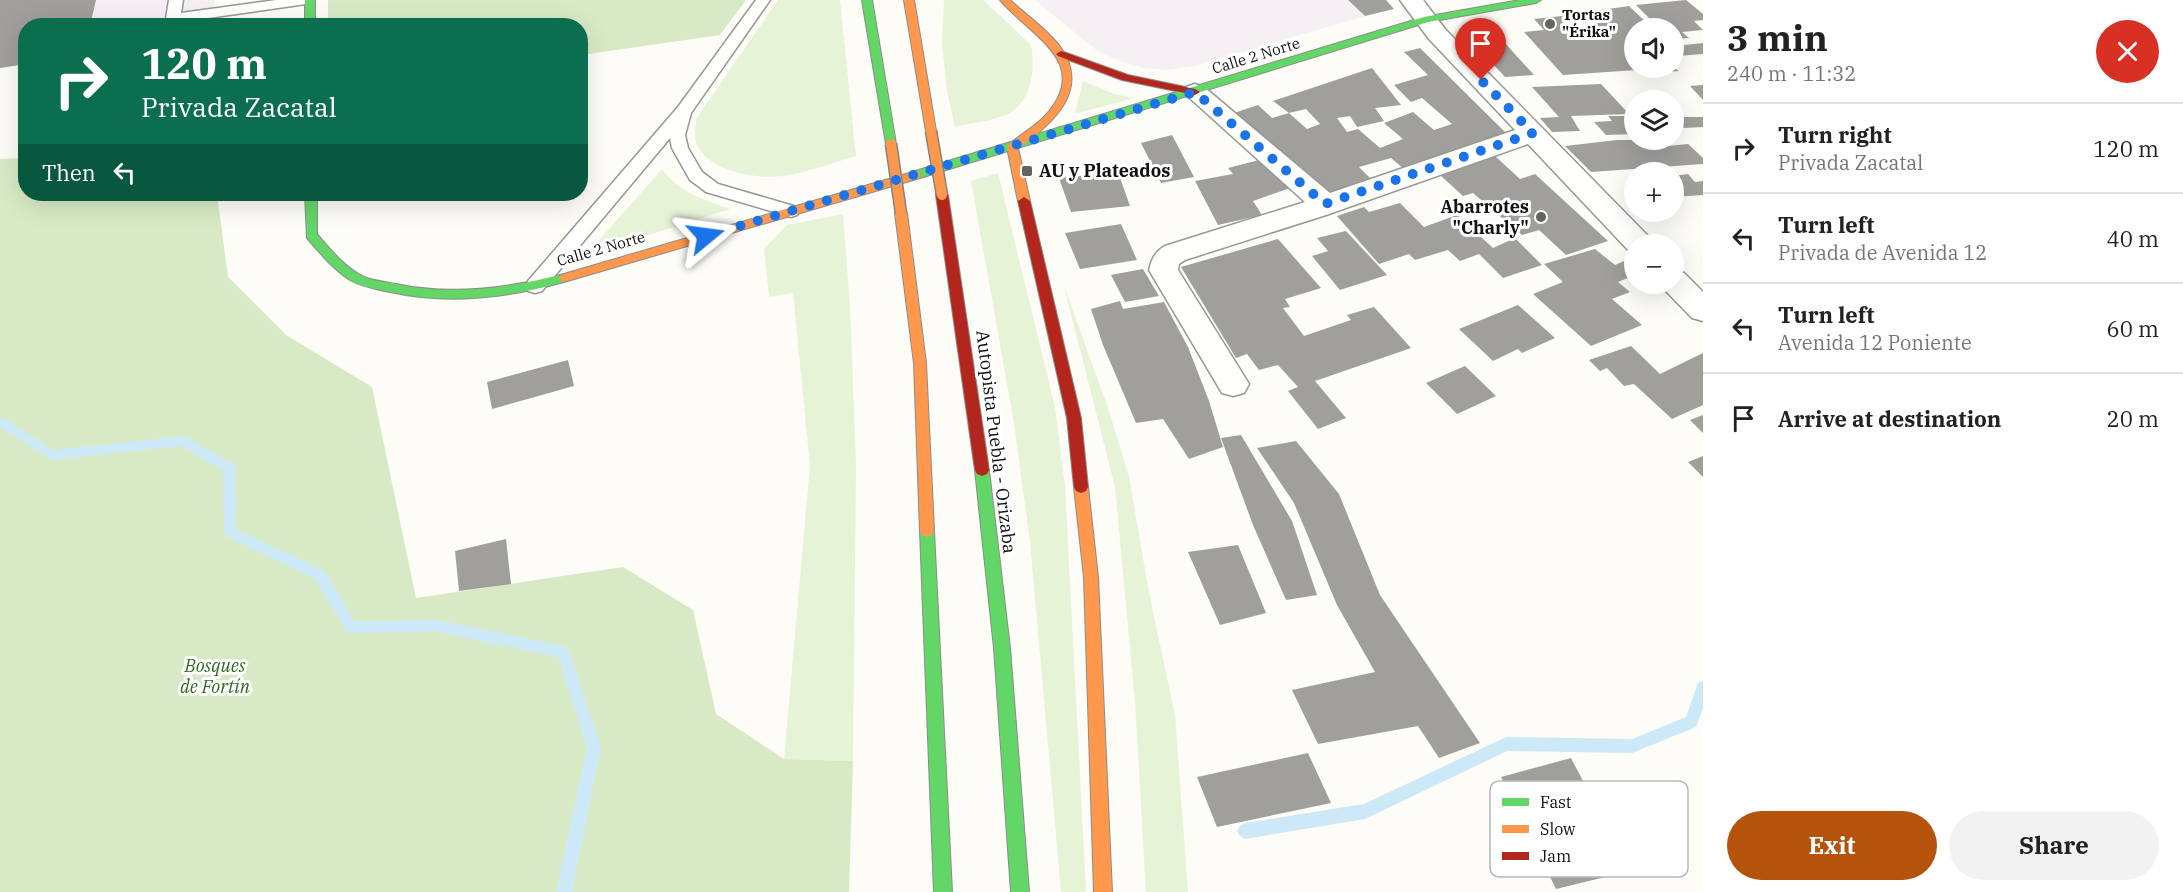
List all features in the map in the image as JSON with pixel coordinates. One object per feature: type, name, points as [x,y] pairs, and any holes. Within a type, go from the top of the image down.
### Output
[{"type":"main road","points":[[308,0],[309,18]]},
{"type":"main road","points":[[867,0],[902,213],[920,363],[943,892]]},
{"type":"main road","name":"Autopista Puebla - Orizaba","points":[[909,0],[968,355],[994,567],[1010,738],[1020,892]]},
{"type":"main road","points":[[1005,0],[1060,54],[1067,68],[1067,84],[1056,110],[1045,124],[1012,147],[1074,418],[1091,577],[1103,892]]},
{"type":"main road","name":"Calle 2 Norte","points":[[311,201],[311,236],[334,261],[362,281],[415,294],[467,295],[535,286],[1195,92],[1419,10],[1536,0]]},
{"type":"main road","points":[[1060,54],[1110,75],[1147,85],[1195,92]]},
{"type":"street","points":[[1419,10],[1437,34],[1629,234]]},
{"type":"street","points":[[1195,92],[1325,204]]},
{"type":"street","points":[[1233,384],[1162,270],[1166,259],[1175,252],[1533,133]]},
{"type":"lane","points":[[173,18],[176,0]]},
{"type":"lane","points":[[180,18],[308,0]]},
{"type":"lane","points":[[535,286],[684,111],[763,0]]},
{"type":"lane","points":[[684,111],[677,135],[680,148],[696,176],[721,191],[791,211]]},
{"type":"shaded area","points":[[0,0],[215,0],[212,18],[18,18]]},
{"type":"shaded area","points":[[1035,0],[1348,0],[1365,16],[1194,66],[1168,70],[1144,68],[1119,61],[1095,49]]},
{"type":"green space","points":[[328,0],[746,0],[720,35],[588,54],[588,18],[328,18]]},
{"type":"green space","points":[[778,0],[840,0],[856,156],[789,175],[753,176],[718,165],[700,150],[696,143],[696,119]]},
{"type":"green space","points":[[944,0],[983,0],[1031,45],[1033,65],[1030,85],[1021,103],[1006,115],[955,127],[947,91],[942,44]]},
{"type":"green space","points":[[1083,81],[1114,94],[1134,98],[1075,114]]},
{"type":"green space","name":"Bosques de Fortín","points":[[18,158],[18,201],[218,201],[228,277],[286,335],[372,387],[416,598],[623,567],[693,610],[716,714],[784,759],[853,761],[849,892],[0,892],[0,159]]},
{"type":"green space","points":[[662,169],[684,190],[730,209],[583,256],[602,237]]},
{"type":"green space","points":[[998,173],[1055,407],[1065,486],[1086,892],[1061,892],[1030,542],[1014,423],[971,181]]},
{"type":"green space","points":[[843,214],[850,306],[856,464],[853,761],[784,759],[810,465],[793,293],[769,297],[764,249],[787,225]]},
{"type":"green space","points":[[1063,283],[1107,405],[1129,476],[1149,593],[1175,715],[1188,892],[1146,892],[1135,702],[1115,487]]},
{"type":"building","points":[[0,0],[96,0],[92,18],[18,18],[18,65],[0,68]]},
{"type":"building","points":[[1348,0],[1386,0],[1394,9],[1365,16]]},
{"type":"building","points":[[1686,0],[1703,14],[1703,20],[1694,21],[1703,30],[1684,32],[1684,18],[1649,18],[1636,5]]},
{"type":"building","points":[[1629,6],[1642,18],[1624,18],[1624,71],[1563,75],[1524,32],[1544,30],[1534,19],[1562,16],[1582,38],[1603,36],[1580,13]]},
{"type":"building","points":[[1494,31],[1534,75],[1505,77],[1466,35]]},
{"type":"building","points":[[1703,43],[1703,54],[1684,56],[1684,45]]},
{"type":"building","points":[[1420,48],[1507,134],[1404,169],[1391,158],[1359,167],[1370,178],[1328,193],[1234,113],[1258,105],[1272,118],[1289,113],[1273,101],[1372,68],[1401,105],[1375,108],[1384,121],[1357,127],[1350,116],[1337,118],[1347,132],[1358,129],[1380,148],[1403,139],[1384,123],[1413,112],[1434,130],[1452,124],[1422,98],[1411,102],[1394,85],[1428,75],[1404,52]],"holes":[[[1306,109],[1320,124],[1307,129],[1289,113]]]},
{"type":"building","points":[[1601,84],[1624,109],[1624,114],[1571,116],[1580,131],[1552,132],[1540,118],[1559,117],[1532,87]]},
{"type":"building","points":[[1703,85],[1703,100],[1690,86]]},
{"type":"building","points":[[1608,116],[1624,116],[1624,134],[1606,135],[1594,122],[1612,121]]},
{"type":"building","points":[[1684,117],[1703,117],[1703,127],[1684,128]]},
{"type":"building","points":[[1172,135],[1194,177],[1161,183],[1141,143]]},
{"type":"building","points":[[1624,140],[1624,150],[1684,150],[1684,144],[1688,144],[1703,158],[1703,164],[1684,165],[1684,162],[1624,162],[1624,170],[1591,172],[1565,146]]},
{"type":"building","points":[[1495,156],[1520,179],[1535,174],[1608,241],[1566,255],[1539,230],[1522,235],[1473,193],[1463,196],[1440,175]]},
{"type":"building","points":[[1259,160],[1290,188],[1253,201],[1262,215],[1218,225],[1195,181],[1233,174],[1228,168]]},
{"type":"building","points":[[1118,172],[1130,206],[1071,212],[1059,178]]},
{"type":"building","points":[[1688,174],[1695,182],[1703,181],[1703,195],[1684,196],[1684,175]]},
{"type":"building","points":[[1400,203],[1424,227],[1457,215],[1493,248],[1515,238],[1542,265],[1503,278],[1479,254],[1460,261],[1448,250],[1415,260],[1409,254],[1379,264],[1337,216],[1364,207],[1369,212]]},
{"type":"building","points":[[1121,224],[1137,260],[1080,269],[1065,233]]},
{"type":"building","points":[[1346,231],[1387,275],[1340,290],[1312,256],[1328,251],[1317,238]]},
{"type":"building","points":[[1278,239],[1321,288],[1285,299],[1290,307],[1283,308],[1304,336],[1351,320],[1347,315],[1374,307],[1411,348],[1315,381],[1346,418],[1318,429],[1288,391],[1298,387],[1278,365],[1259,370],[1247,354],[1236,358],[1181,267]]},
{"type":"building","points":[[1595,249],[1615,265],[1624,261],[1624,280],[1618,282],[1624,287],[1625,294],[1612,299],[1642,325],[1591,346],[1533,294],[1563,282],[1544,264]]},
{"type":"building","points":[[1143,269],[1159,296],[1125,302],[1111,275]]},
{"type":"building","points":[[1120,301],[1123,309],[1164,302],[1188,347],[1209,401],[1223,447],[1189,459],[1163,419],[1136,423],[1103,345],[1091,309]]},
{"type":"building","points":[[1518,305],[1555,338],[1522,353],[1518,349],[1493,361],[1459,329]]},
{"type":"building","points":[[1631,346],[1660,374],[1703,353],[1703,405],[1672,419],[1634,384],[1624,386],[1607,368],[1600,371],[1589,360]]},
{"type":"building","points":[[568,360],[574,386],[492,409],[487,382]]},
{"type":"building","points":[[1465,366],[1496,396],[1457,414],[1426,383]]},
{"type":"building","points":[[1703,415],[1703,433],[1690,420]]},
{"type":"building","points":[[1241,435],[1292,521],[1317,595],[1286,600],[1253,525],[1221,438]]},
{"type":"building","points":[[1296,441],[1339,494],[1380,595],[1480,743],[1439,758],[1418,726],[1318,744],[1292,690],[1375,672],[1337,605],[1294,503],[1257,448]]},
{"type":"building","points":[[1703,456],[1703,477],[1688,462]]},
{"type":"building","points":[[506,539],[511,584],[459,591],[455,551]]},
{"type":"building","points":[[1238,545],[1266,613],[1220,625],[1188,552]]},
{"type":"building","points":[[1308,753],[1331,803],[1217,827],[1197,777]]},
{"type":"building","points":[[1571,758],[1583,781],[1503,781],[1501,777]]},
{"type":"building","points":[[1550,877],[1605,877],[1556,889]]},
{"type":"waterway","points":[[0,421],[52,455],[183,441],[229,468],[230,532],[320,575],[351,627],[438,626],[563,652],[594,747],[564,892]]},
{"type":"waterway","points":[[1245,831],[1365,811],[1506,744],[1632,746],[1691,722],[1703,688]]},
{"type":"traffic: fast","points":[[310,0],[310,18]]},
{"type":"traffic: fast","points":[[867,0],[891,144]]},
{"type":"traffic: fast","points":[[916,175],[1427,19],[1536,0]]},
{"type":"traffic: fast","points":[[311,201],[311,235],[341,267],[365,282],[410,292],[454,295],[499,292],[564,278]]},
{"type":"traffic: fast","points":[[982,470],[1002,648],[1020,892]]},
{"type":"traffic: fast","points":[[927,531],[943,892]]},
{"type":"traffic: slow","points":[[909,0],[931,131]]},
{"type":"traffic: slow","points":[[1005,0],[1056,47],[1067,69],[1067,83],[1056,109],[1035,131],[1012,147],[1024,201]]},
{"type":"traffic: slow","points":[[931,131],[942,195]]},
{"type":"traffic: slow","points":[[891,144],[901,213]]},
{"type":"traffic: slow","points":[[564,278],[916,175]]},
{"type":"traffic: slow","points":[[901,213],[920,363],[927,531]]},
{"type":"traffic: slow","points":[[1081,487],[1091,577],[1103,892]]},
{"type":"traffic: jam","points":[[1061,54],[1126,78],[1195,92]]},
{"type":"traffic: jam","points":[[942,195],[982,470]]},
{"type":"traffic: jam","points":[[1024,201],[1074,418],[1081,487]]},
{"type":"place","name":"Tortas \"Érika\"","points":[[1550,24]]},
{"type":"place","name":"AU y Plateados","points":[[1027,171]]},
{"type":"place","name":"Abarrotes \"Charly\"","points":[[1541,217]]},
{"type":"route","points":[[706,236],[1195,92],[1325,204],[1533,133],[1481,80]]}]
